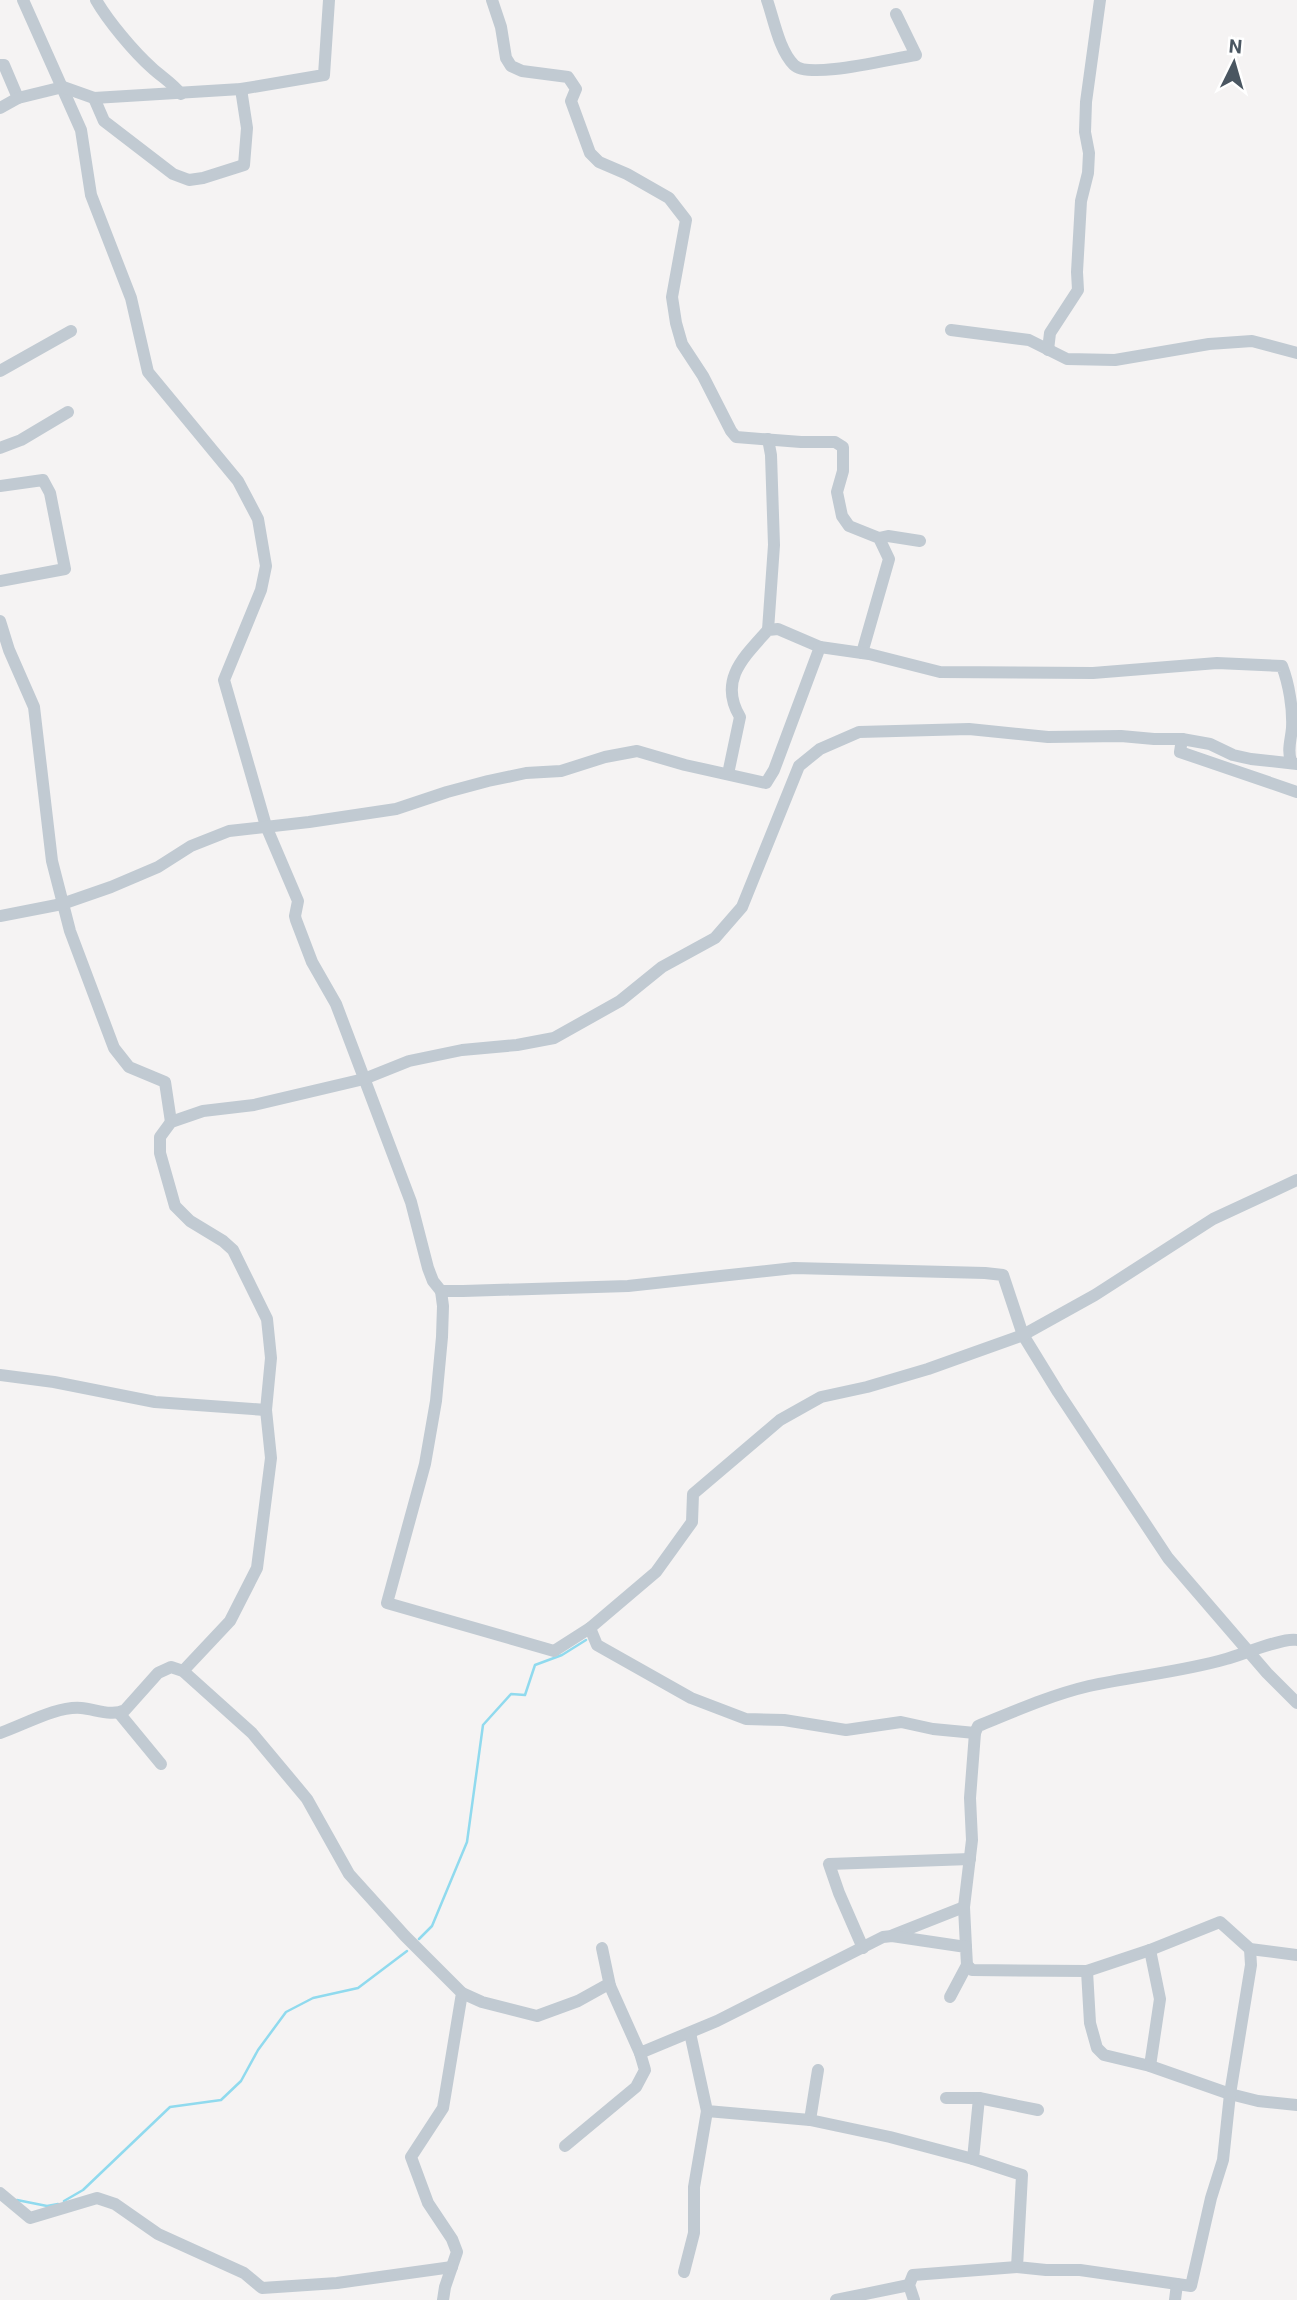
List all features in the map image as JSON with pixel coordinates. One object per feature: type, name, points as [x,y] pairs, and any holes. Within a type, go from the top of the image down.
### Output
[{"type":"street","points":[[23,0],[81,130],[91,195],[131,298],[148,372],[238,481],[258,519],[265,566],[261,590],[224,680],[266,826],[299,901],[295,916],[312,962],[336,1004],[411,1202],[428,1268],[441,1291],[442,1337],[436,1401],[425,1464],[387,1603],[554,1651],[590,1628],[656,1572],[692,1522],[693,1494],[780,1420],[821,1397],[928,1369],[1024,1335],[1095,1295],[1213,1219],[1297,1180]]},
{"type":"street","points":[[96,0],[104,15],[152,69],[170,81],[181,94]]},
{"type":"street","points":[[0,108],[18,98],[63,87],[94,98],[181,94],[241,89],[324,75],[329,0]]},
{"type":"street","points":[[492,0],[501,27],[506,58],[511,66],[522,71],[568,77],[576,89],[571,101],[590,153],[599,162],[627,174],[669,198],[686,220],[672,297],[682,344],[736,437],[840,443],[843,447],[843,471],[837,492],[842,516],[849,526],[879,538],[888,536],[920,541]]},
{"type":"street","points":[[767,0],[782,44],[792,64],[800,70],[821,71],[916,55],[896,14]]},
{"type":"street","points":[[1048,350],[1050,333],[1078,289],[1081,201],[1088,173],[1089,153],[1085,132],[1086,102],[1100,0]]},
{"type":"street","points":[[0,65],[4,65],[18,98]]},
{"type":"street","points":[[94,98],[104,121],[173,174],[189,180],[244,165],[247,128],[241,89]]},
{"type":"street","points":[[951,330],[1029,340],[1067,359],[1115,360],[1209,344],[1252,341],[1297,353]]},
{"type":"street","points":[[0,371],[71,331]]},
{"type":"street","points":[[0,448],[21,440],[68,412]]},
{"type":"street","points":[[728,774],[740,717],[733,704],[731,691],[734,672],[768,630],[774,545],[768,439]]},
{"type":"street","points":[[0,486],[43,480],[50,493],[65,569],[0,582]]},
{"type":"street","points":[[862,653],[889,559],[879,538]]},
{"type":"street","points":[[0,621],[9,650],[34,707],[52,862],[62,904],[114,1048],[128,1067],[165,1082],[171,1122]]},
{"type":"street","points":[[768,630],[778,629],[820,646],[940,672],[1093,673],[1217,663],[1282,666],[1297,664]]},
{"type":"street","points":[[766,783],[774,770],[820,646]]},
{"type":"street","points":[[183,1671],[230,1620],[257,1568],[271,1458],[266,1410],[271,1358],[267,1319],[233,1250],[190,1221],[175,1206],[160,1153],[160,1137],[171,1122],[202,1111],[254,1105],[364,1079],[409,1061],[449,1052],[554,1038],[620,1001],[662,967],[715,938],[742,907],[782,810],[788,788],[799,766],[820,749],[859,733],[969,729],[1048,737],[1182,739],[1210,744],[1233,755],[1251,759],[1294,763],[1289,748],[1292,726],[1282,666]]},
{"type":"street","points":[[1182,739],[1180,752],[1297,792]]},
{"type":"street","points":[[0,916],[62,904],[111,887],[158,867],[191,846],[229,831],[396,809],[488,781],[526,773],[561,771],[605,757],[637,751],[685,765],[788,788]]},
{"type":"street","points":[[441,1291],[628,1286],[794,1268],[1003,1275],[1024,1335],[1058,1392],[1168,1558],[1297,1703]]},
{"type":"street","points":[[0,1375],[54,1382],[155,1402],[266,1410]]},
{"type":"street","points":[[590,1628],[597,1645],[691,1698],[746,1719],[783,1720],[846,1730],[901,1722],[933,1729],[975,1732]]},
{"type":"street","points":[[950,1997],[967,1965],[964,1907],[972,1840],[970,1798],[975,1732],[978,1726],[1040,1700],[1088,1686],[1224,1660],[1271,1644],[1297,1640]]},
{"type":"street","points":[[0,1733],[55,1711],[78,1708],[119,1713],[125,1710],[158,1673],[171,1667],[183,1671],[252,1733],[307,1799],[349,1874],[405,1936],[463,1993],[482,2002],[537,2016],[610,1986]]},
{"type":"street","points":[[119,1713],[161,1764]]},
{"type":"street","points":[[863,1948],[829,1864],[970,1859]]},
{"type":"street","points":[[892,1936],[964,1907]]},
{"type":"street","points":[[967,1965],[972,1970],[1087,1970],[1150,1950],[1220,1922],[1250,1949],[1297,1955]]},
{"type":"street","points":[[640,2053],[690,2033],[883,1937],[966,1947]]},
{"type":"street","points":[[565,2146],[636,2087],[645,2070],[610,1986],[602,1948]]},
{"type":"street","points":[[914,2300],[909,2285],[910,2280],[917,2274],[1017,2267],[1080,2270],[1191,2286],[1211,2198],[1223,2160],[1230,2094],[1251,1965],[1250,1949]]},
{"type":"street","points":[[1150,1950],[1160,1999],[1150,2066]]},
{"type":"street","points":[[1087,1970],[1090,2023],[1097,2048],[1104,2055],[1150,2066],[1230,2094],[1258,2101],[1297,2105]]},
{"type":"street","points":[[443,2300],[457,2252],[452,2239],[428,2203],[411,2157],[443,2108],[463,1993]]},
{"type":"street","points":[[684,2272],[694,2232],[694,2187],[707,2111],[690,2033]]},
{"type":"street","points":[[810,2120],[818,2070]]},
{"type":"street","points":[[946,2098],[979,2098],[1038,2110]]},
{"type":"street","points":[[973,2159],[979,2098]]},
{"type":"street","points":[[707,2111],[810,2120],[890,2137],[1022,2175],[1017,2267]]},
{"type":"street","points":[[5,2197],[30,2218],[97,2198],[115,2204],[158,2234],[244,2273],[262,2288],[337,2283],[452,2267]]},
{"type":"street","points":[[1175,2300],[1177,2284]]},
{"type":"street","points":[[836,2300],[909,2285]]},
{"type":"waterway","points":[[419,1939],[432,1926],[467,1842],[483,1725],[511,1694],[525,1695],[535,1665],[562,1655],[586,1640]]},
{"type":"waterway","points":[[64,2201],[83,2190],[170,2107],[221,2100],[241,2081],[258,2050],[286,2012],[313,1998],[358,1988],[407,1951]]},
{"type":"waterway","points":[[17,2200],[47,2206],[58,2204]]}]
